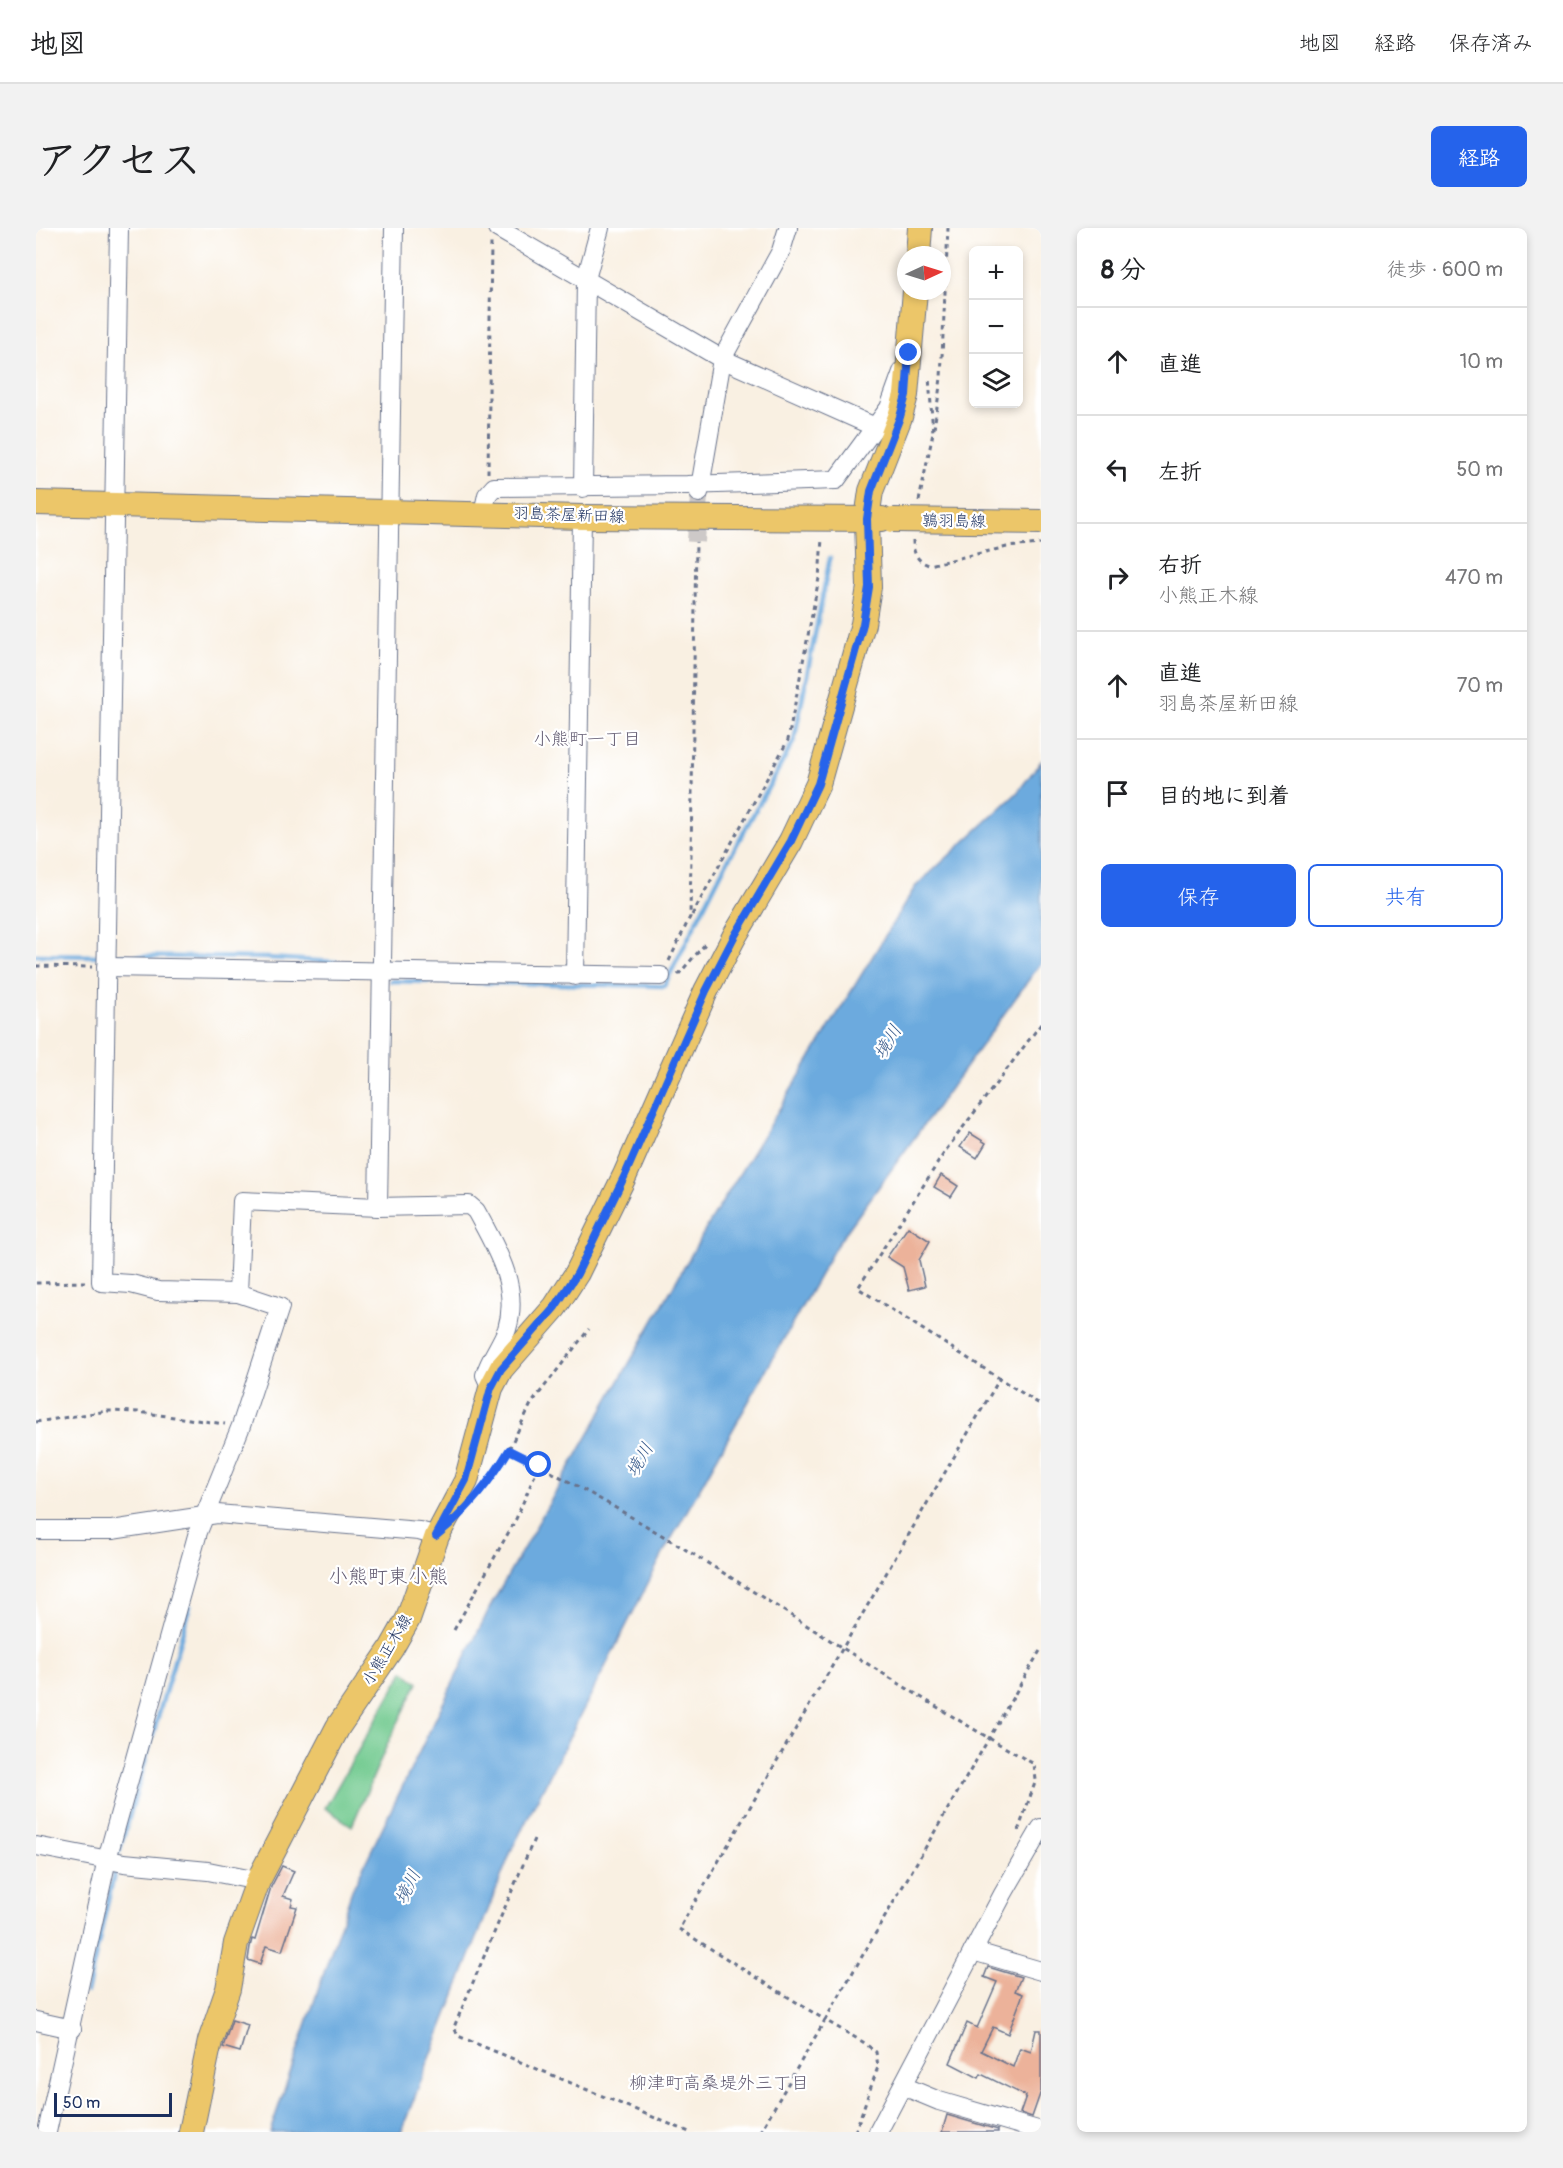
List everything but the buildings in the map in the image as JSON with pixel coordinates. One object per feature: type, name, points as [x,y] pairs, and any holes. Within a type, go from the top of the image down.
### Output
[{"type":"main road","points":[[919,246],[920,228]]},
{"type":"main road","points":[[867,519],[871,491],[900,417],[906,395],[914,300]]},
{"type":"main road","name":"羽島茶屋新田線","points":[[36,503],[114,503],[582,517],[867,519]]},
{"type":"main road","name":"鶉羽島線","points":[[867,519],[1041,522]]},
{"type":"main road","name":"小熊正木線","points":[[191,2132],[210,2041],[228,1989],[236,1943],[258,1881],[338,1727],[391,1649],[408,1619],[436,1536],[466,1480],[491,1388],[501,1369],[555,1307],[577,1274],[625,1175],[706,991],[734,937],[791,841],[818,784],[863,624],[869,587],[867,519]]},
{"type":"street","points":[[47,2132],[72,2029],[107,1859],[198,1532],[241,1426],[280,1307],[238,1293],[158,1291],[131,1284],[101,1282],[119,228]]},
{"type":"street","points":[[378,1208],[394,228]]},
{"type":"street","points":[[497,228],[722,359],[875,427]]},
{"type":"street","points":[[583,488],[586,279],[600,228]]},
{"type":"street","points":[[699,489],[722,359],[781,251],[788,228]]},
{"type":"street","points":[[483,513],[494,488],[699,489],[836,480],[889,408],[909,353]]},
{"type":"street","points":[[575,976],[582,517]]},
{"type":"street","points":[[106,967],[661,976]]},
{"type":"street","points":[[238,1293],[242,1201],[378,1208],[469,1205],[476,1211],[508,1277],[512,1307],[502,1340],[489,1362],[485,1375],[491,1388]]},
{"type":"street","points":[[36,1530],[112,1530],[217,1514],[419,1531],[436,1536]]},
{"type":"street","points":[[878,2132],[973,1951],[1041,1828]]},
{"type":"street","points":[[36,1846],[107,1859],[208,1871],[258,1881]]},
{"type":"street","points":[[973,1951],[1041,1971]]},
{"type":"street","points":[[36,2021],[72,2029]]},
{"type":"street","points":[[903,2086],[939,2101],[1041,2131]]},
{"type":"path","points":[[492,490],[488,484],[490,240],[497,228]]},
{"type":"path","points":[[917,511],[941,378],[948,228]]},
{"type":"path","points":[[929,371],[933,432]]},
{"type":"path","points":[[914,532],[915,554],[920,562],[929,565],[1006,547],[1041,544]]},
{"type":"path","points":[[661,976],[690,917],[788,740],[822,560],[822,539]]},
{"type":"path","points":[[690,917],[696,542]]},
{"type":"path","points":[[36,966],[106,967]]},
{"type":"path","points":[[1041,1024],[946,1150],[858,1288],[1041,1405]]},
{"type":"path","points":[[36,1283],[101,1282]]},
{"type":"path","points":[[482,1491],[509,1450],[531,1404],[589,1329]]},
{"type":"path","points":[[855,2132],[878,2067],[876,2052],[864,2042],[679,1929],[999,1378]]},
{"type":"path","points":[[36,1422],[118,1411],[241,1426]]},
{"type":"path","points":[[509,1450],[548,1469],[686,1550],[842,1650],[1034,1764],[1036,1780],[1014,1841]]},
{"type":"path","points":[[454,1630],[516,1519],[539,1465]]},
{"type":"path","points":[[760,2132],[1041,1649]]},
{"type":"path","points":[[534,1839],[454,2027],[458,2036],[689,2132]]},
{"type":"green space","points":[[404,1671],[418,1683],[387,1745],[352,1826],[325,1808]]},
{"type":"water","name":"境川","points":[[1041,761],[1041,963],[836,1246],[664,1552],[512,1849],[401,2132],[270,2132],[352,1890],[490,1607],[707,1227],[915,887],[1017,793]]},
{"type":"waterway","points":[[391,981],[664,986],[722,871],[794,741],[830,558]]},
{"type":"waterway","points":[[36,955],[102,956]]},
{"type":"waterway","points":[[111,956],[267,958],[336,962]]},
{"type":"waterway","points":[[119,1852],[190,1606]]},
{"type":"waterway","points":[[87,1992],[115,1870]]},
{"type":"tunnel","points":[[696,542],[699,495]]},
{"type":"district","name":"小熊町一丁目","points":[[587,739]]},
{"type":"district","name":"小熊町東小熊","points":[[388,1576]]},
{"type":"district","name":"柳津町高桑堤外三丁目","points":[[719,2083]]},
{"type":"route","points":[[539,1465],[509,1450],[489,1483],[463,1514],[436,1536],[466,1480],[491,1388],[501,1369],[555,1307],[577,1274],[625,1175],[706,991],[734,937],[791,841],[818,784],[863,624],[869,587],[867,519],[871,491],[900,417],[906,395],[909,353]]}]
